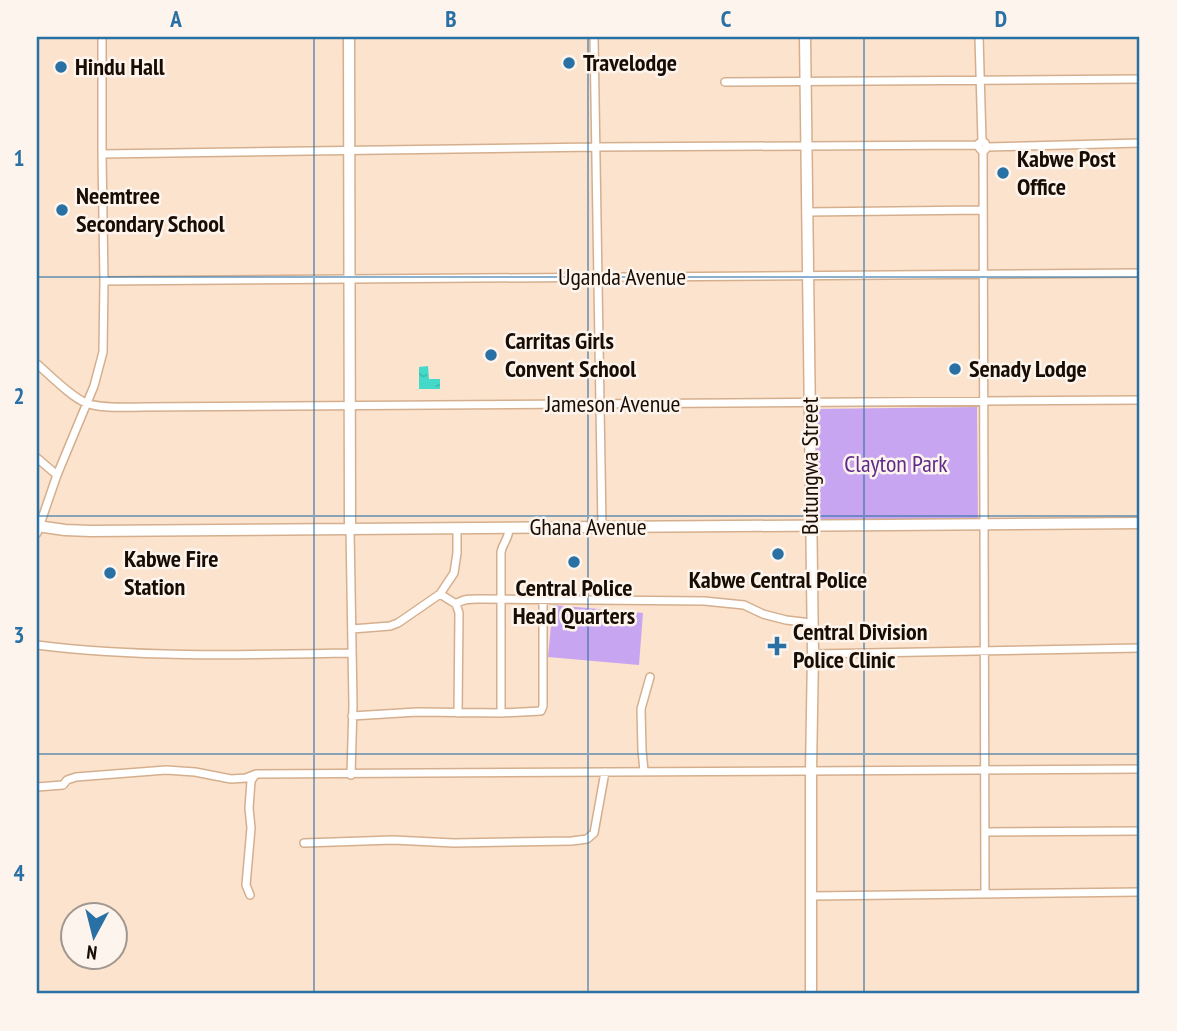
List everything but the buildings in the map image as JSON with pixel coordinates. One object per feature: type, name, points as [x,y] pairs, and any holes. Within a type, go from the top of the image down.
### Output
[{"type":"main road","points":[[349,37],[350,529]]},
{"type":"main road","name":"Butungwa Street","points":[[805,37],[813,654],[811,994]]},
{"type":"main road","name":"Ghana Avenue","points":[[37,529],[91,531],[1140,523]]},
{"type":"street","points":[[37,529],[94,386],[103,352],[102,37]]},
{"type":"street","points":[[594,37],[602,528]]},
{"type":"street","points":[[979,37],[983,210],[985,893]]},
{"type":"street","points":[[725,82],[1140,79]]},
{"type":"street","points":[[102,154],[1140,143]]},
{"type":"street","points":[[806,212],[983,210]]},
{"type":"street","name":"Uganda Avenue","points":[[104,281],[1140,273]]},
{"type":"street","points":[[37,364],[86,403]]},
{"type":"street","name":"Jameson Avenue","points":[[86,403],[143,407],[1140,400]]},
{"type":"street","points":[[37,458],[57,475]]},
{"type":"street","points":[[352,629],[398,623],[440,594],[454,573],[457,528]]},
{"type":"street","points":[[501,713],[501,552],[509,536],[509,528]]},
{"type":"street","points":[[350,529],[351,775]]},
{"type":"street","points":[[440,594],[456,604],[459,613],[458,713]]},
{"type":"street","points":[[456,604],[467,599],[704,601],[744,605],[763,614],[811,623]]},
{"type":"street","points":[[352,716],[417,712],[538,712],[543,709],[543,600]]},
{"type":"street","points":[[37,645],[71,650],[160,654],[352,653]]},
{"type":"street","points":[[813,654],[1140,648]]},
{"type":"street","points":[[645,771],[641,709],[650,677]]},
{"type":"street","points":[[37,787],[63,785],[67,780],[76,777],[166,770],[231,779],[256,774],[1140,769]]},
{"type":"street","points":[[304,843],[393,840],[533,842],[587,839],[594,833],[606,772]]},
{"type":"street","points":[[250,895],[246,885],[251,828],[249,808],[251,781],[256,774]]},
{"type":"street","points":[[985,832],[1140,831]]},
{"type":"street","points":[[812,896],[1140,892]]},
{"type":"green space","name":"Clayton Park","points":[[977,407],[978,519],[815,521],[813,409]]},
{"type":"green space","points":[[553,605],[643,613],[639,665],[548,657]]},
{"type":"water","points":[[428,366],[429,379],[440,379],[440,389],[419,389],[419,367]]},
{"type":"place","name":"Travelodge","points":[[569,63]]},
{"type":"place","name":"Hindu Hall","points":[[61,67]]},
{"type":"place","name":"Kabwe Post Office","points":[[1003,173]]},
{"type":"place","name":"Neemtree Secondary School","points":[[62,210]]},
{"type":"place","name":"Carritas Girls Convent School","points":[[491,355]]},
{"type":"place","name":"Senady Lodge","points":[[955,369]]},
{"type":"place","name":"Kabwe Central Police","points":[[778,554]]},
{"type":"place","name":"Central Police Head Quarters","points":[[574,562]]},
{"type":"place","name":"Kabwe Fire Station","points":[[110,573]]},
{"type":"place","name":"Central Division Police Clinic","points":[[777,646]]}]
